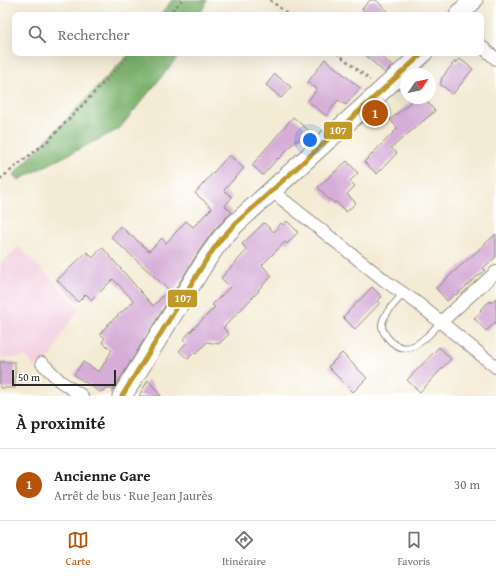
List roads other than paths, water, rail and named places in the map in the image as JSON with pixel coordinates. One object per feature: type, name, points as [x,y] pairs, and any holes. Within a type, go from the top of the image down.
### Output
[{"type":"main road","points":[[462,12],[473,0]]},
{"type":"main road","points":[[122,396],[215,247],[228,231],[420,56]]},
{"type":"street","points":[[484,49],[496,59]]},
{"type":"street","points":[[272,191],[388,283],[404,293],[441,322],[496,367]]},
{"type":"street","points":[[441,322],[496,272]]},
{"type":"street","points":[[42,362],[60,381],[82,396]]},
{"type":"lane","points":[[404,293],[385,316],[381,324],[384,333],[391,342],[402,348],[412,347],[424,341],[441,322]]},
{"type":"place","name":"Ancienne Gare","points":[[375,113]]}]
